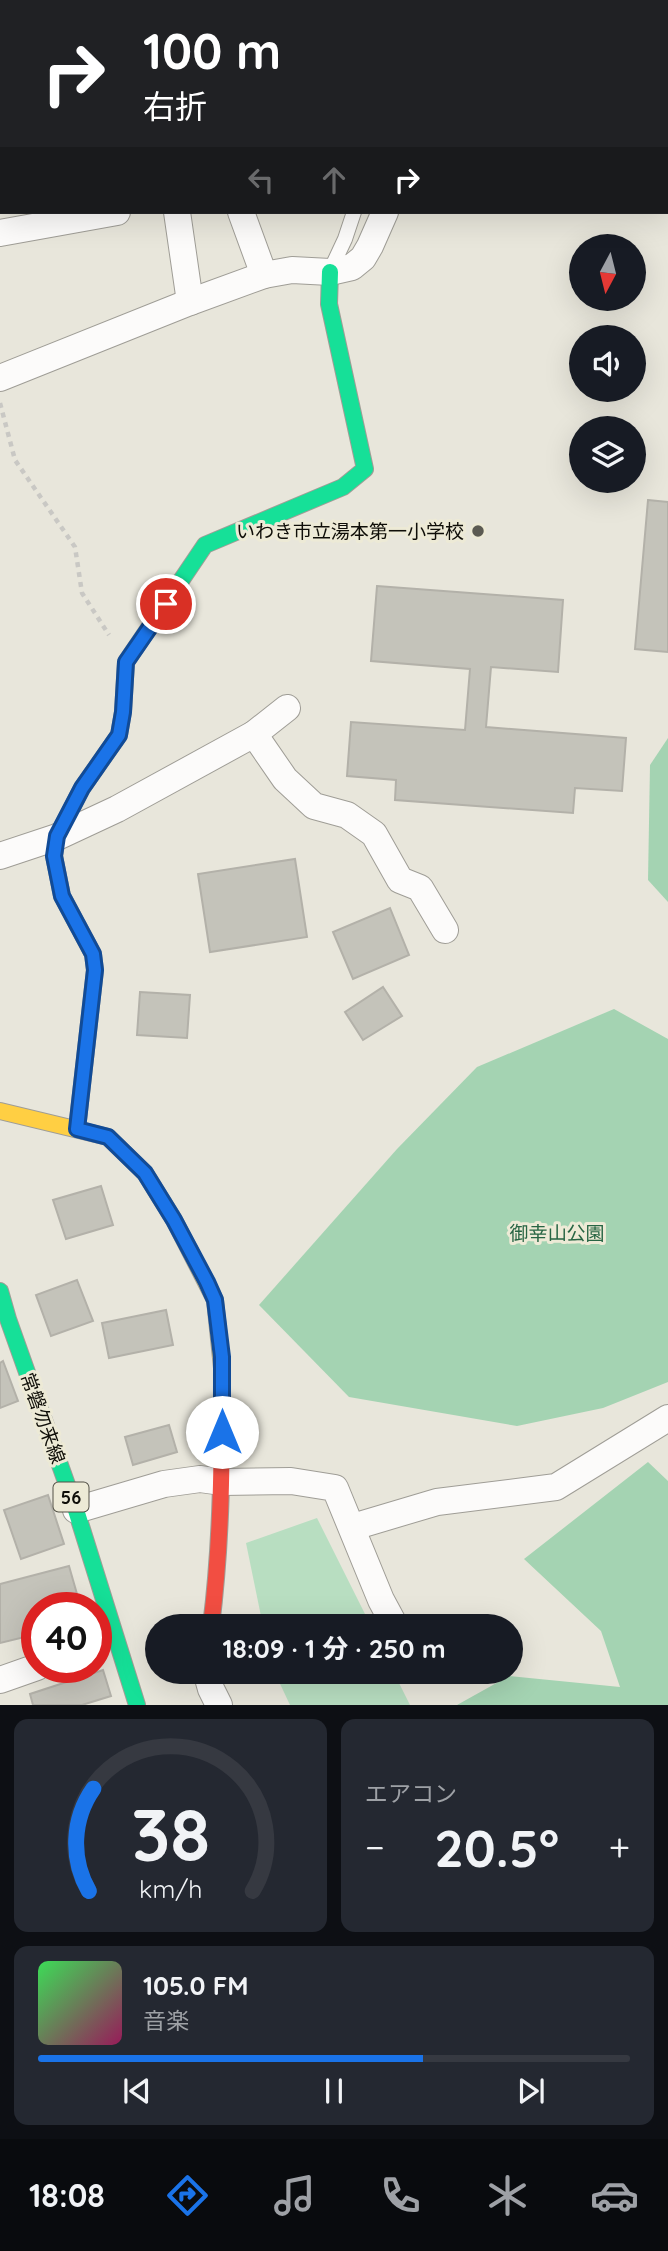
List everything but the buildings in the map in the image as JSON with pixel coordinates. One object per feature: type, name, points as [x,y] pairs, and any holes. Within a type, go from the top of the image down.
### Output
[{"type":"street","points":[[0,233],[106,214]]},
{"type":"street","points":[[177,214],[190,302]]},
{"type":"street","points":[[242,214],[264,275]]},
{"type":"street","points":[[0,378],[264,275],[292,270],[330,272],[352,267],[363,258],[384,214]]},
{"type":"street","points":[[77,1129],[95,970],[93,954],[62,896],[54,856],[57,836],[82,788],[119,735],[126,662],[205,545],[343,487],[365,469],[329,304],[330,272]]},
{"type":"street","points":[[0,856],[57,836],[117,809],[254,734],[287,708]]},
{"type":"street","points":[[254,734],[285,779],[314,806],[347,816],[374,834],[400,880],[420,888],[446,930]]},
{"type":"street","points":[[0,1111],[108,1137],[145,1173],[174,1220],[215,1300],[222,1357],[222,1482],[218,1573],[213,1614]]},
{"type":"street","name":"常磐勿来線","points":[[0,1291],[4,1321],[76,1510],[95,1592]]},
{"type":"street","points":[[353,1527],[438,1502],[556,1487],[668,1418]]},
{"type":"street","points":[[76,1510],[164,1484],[200,1479],[222,1482],[291,1481],[335,1488],[389,1614]]},
{"type":"street","name":"常磐勿来線","points":[[112,1653],[137,1705]]},
{"type":"street","points":[[0,1680],[21,1673]]},
{"type":"street","points":[[210,1684],[219,1705]]},
{"type":"lane","points":[[330,272],[353,214]]},
{"type":"path","points":[[0,401],[15,460],[75,547],[82,593],[126,662]]},
{"type":"green space","points":[[668,738],[668,902],[648,880],[650,765]]},
{"type":"green space","name":"御幸山公園","points":[[614,1009],[668,1039],[668,1382],[603,1408],[517,1426],[349,1397],[259,1305],[397,1149],[477,1067]]},
{"type":"green space","points":[[648,1462],[668,1481],[668,1705],[457,1705],[495,1684],[523,1684],[523,1677],[620,1687],[601,1631],[524,1559]]},
{"type":"green space","points":[[317,1518],[365,1614],[261,1614],[246,1543]]},
{"type":"green space","points":[[280,1684],[400,1684],[410,1705],[290,1705]]},
{"type":"traffic: fast","points":[[77,1129],[95,970],[93,954],[62,896],[54,856],[57,837],[82,788],[119,735],[126,662],[205,545],[343,487],[365,469],[329,304],[330,272]]},
{"type":"traffic: fast","points":[[0,1291],[76,1510],[137,1705]]},
{"type":"traffic: slow","points":[[0,1111],[108,1137],[145,1173],[174,1220],[215,1300],[222,1368]]},
{"type":"traffic: jam","points":[[212,1614],[219,1530],[222,1368]]},
{"type":"place","name":"いわき市立湯本第一小学校","points":[[478,531]]},
{"type":"route","points":[[166,604],[126,662],[119,735],[82,788],[57,836],[54,856],[62,896],[93,954],[95,970],[77,1129],[108,1137],[145,1173],[207,1282],[215,1300],[222,1357],[222,1432]]}]
